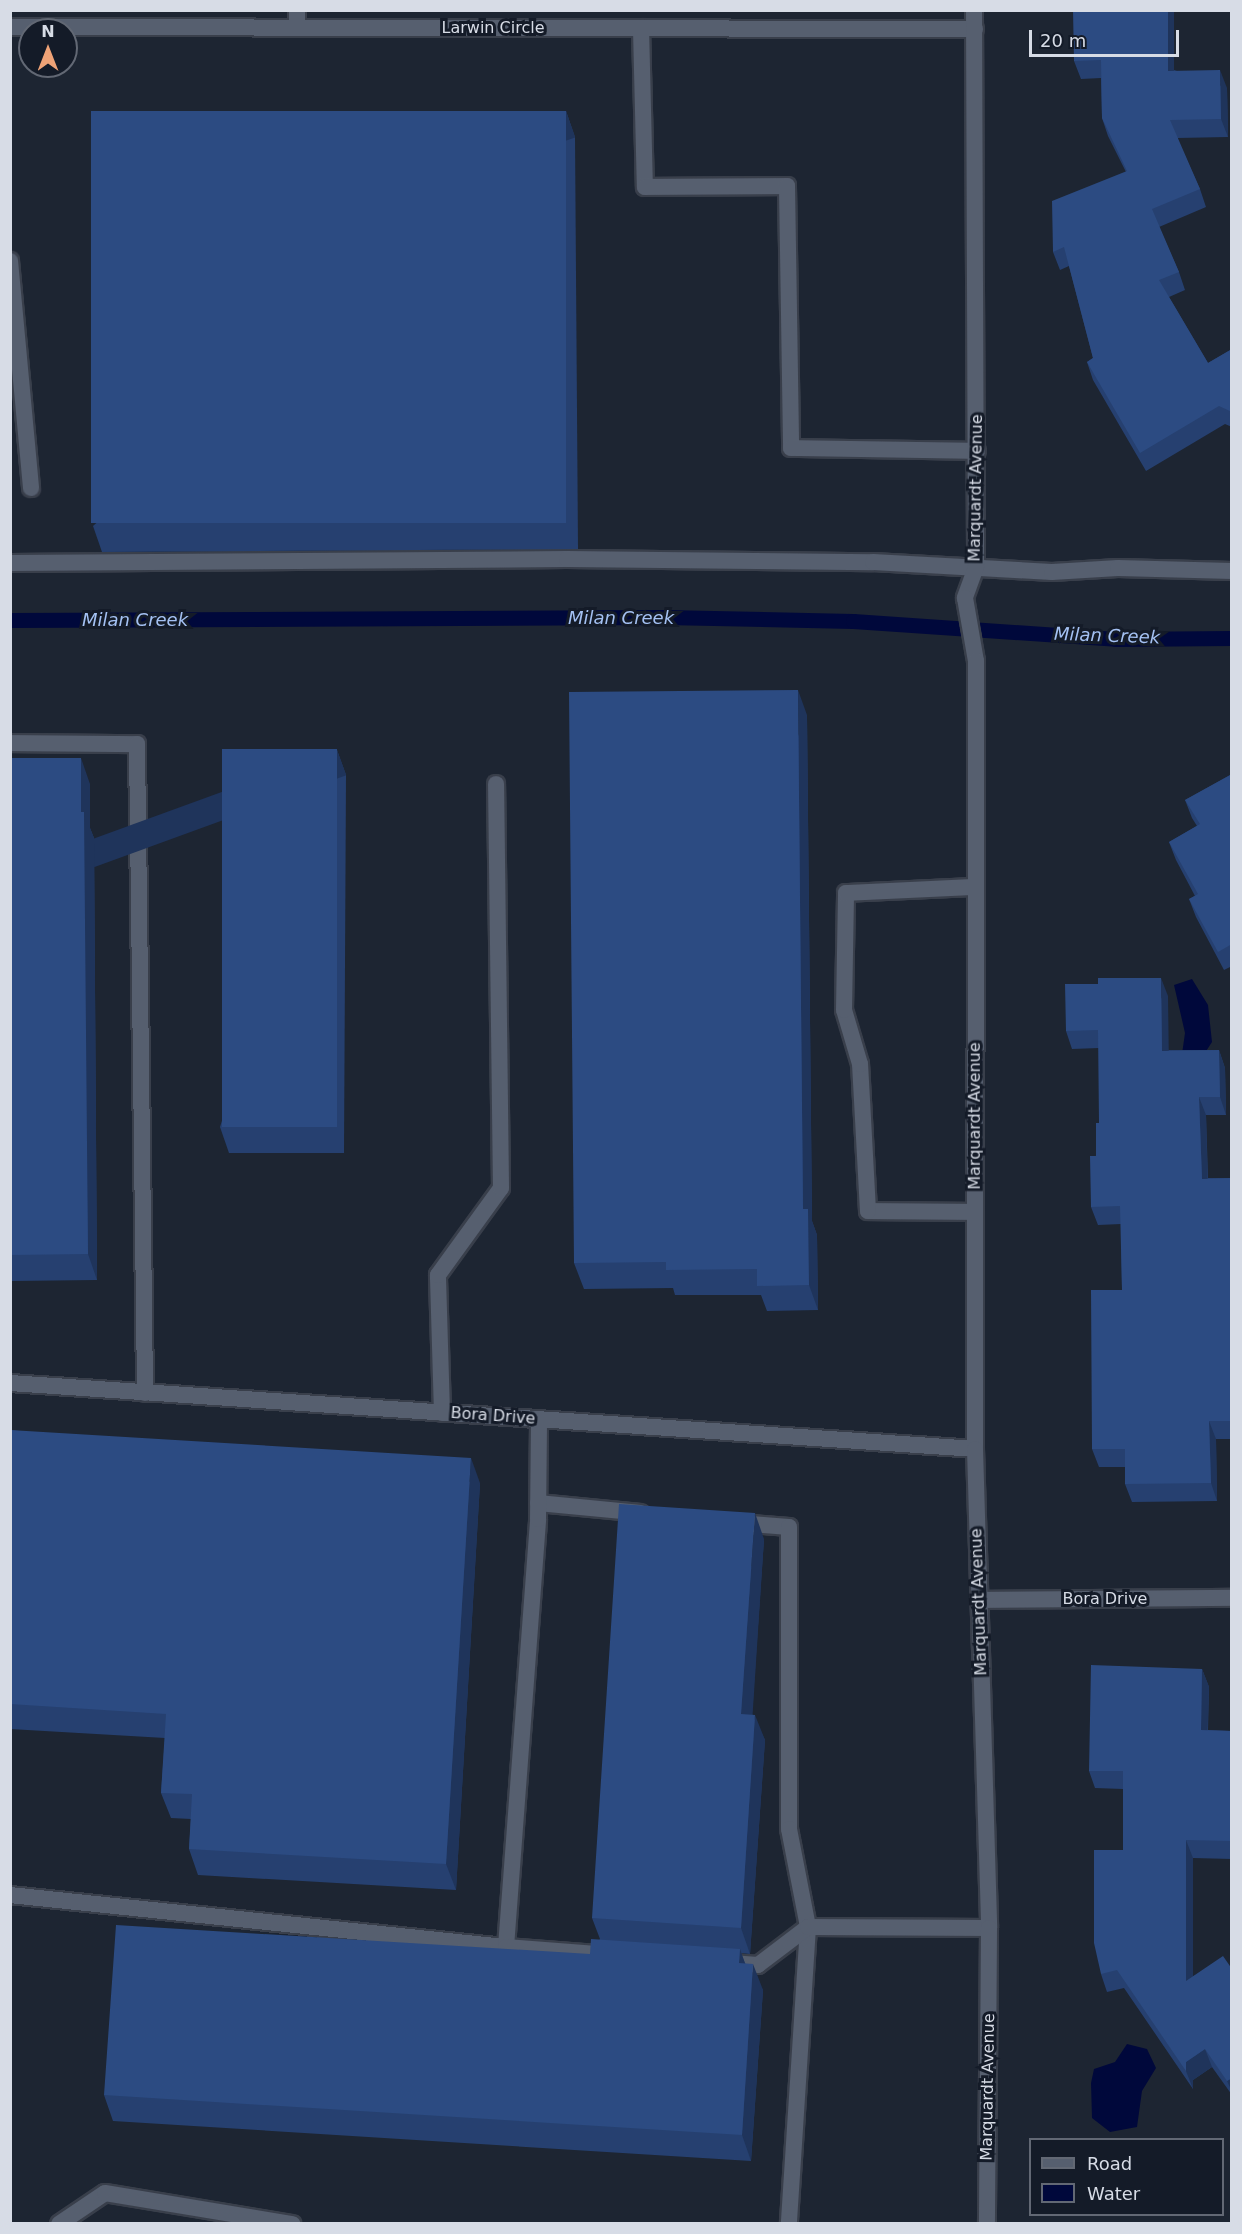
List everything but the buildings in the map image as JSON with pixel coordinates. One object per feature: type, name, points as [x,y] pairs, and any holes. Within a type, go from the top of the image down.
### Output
[{"type":"street","points":[[297,10],[297,28]]},
{"type":"street","name":"Marquardt Avenue","points":[[974,10],[976,567],[965,598],[976,661],[975,1449],[989,1928],[987,2223]]},
{"type":"street","name":"Larwin Circle","points":[[10,27],[975,29]]},
{"type":"street","points":[[641,28],[645,187],[788,186],[791,448],[977,451]]},
{"type":"street","points":[[10,261],[31,488]]},
{"type":"street","points":[[10,563],[567,559],[873,562],[1052,572],[1118,568],[1232,571]]},
{"type":"street","points":[[10,743],[137,744],[145,1393]]},
{"type":"street","points":[[442,1413],[438,1275],[501,1188],[496,783]]},
{"type":"street","points":[[975,887],[846,893],[844,1010],[860,1064],[868,1211],[975,1212]]},
{"type":"street","name":"Bora Drive","points":[[10,1383],[975,1449]]},
{"type":"street","points":[[506,1947],[538,1503],[539,1419]]},
{"type":"street","points":[[538,1503],[652,1514]]},
{"type":"street","points":[[720,1521],[789,1527],[789,1829],[808,1927],[789,2223]]},
{"type":"street","name":"Bora Drive","points":[[980,1600],[1232,1598]]},
{"type":"street","points":[[10,1895],[506,1947],[632,1956]]},
{"type":"street","points":[[712,1962],[758,1965],[808,1927],[989,1928]]},
{"type":"street","points":[[59,2223],[105,2193],[292,2223]]},
{"type":"water","points":[[1192,979],[1208,1005],[1212,1042],[1201,1059],[1182,1054],[1185,1033],[1174,985]]},
{"type":"water","points":[[1127,2044],[1147,2049],[1156,2068],[1142,2091],[1137,2127],[1110,2132],[1092,2118],[1091,2083],[1094,2069],[1115,2062]]},
{"type":"waterway","name":"Milan Creek","points":[[10,620],[664,617],[853,621],[1115,639],[1232,638]]}]
